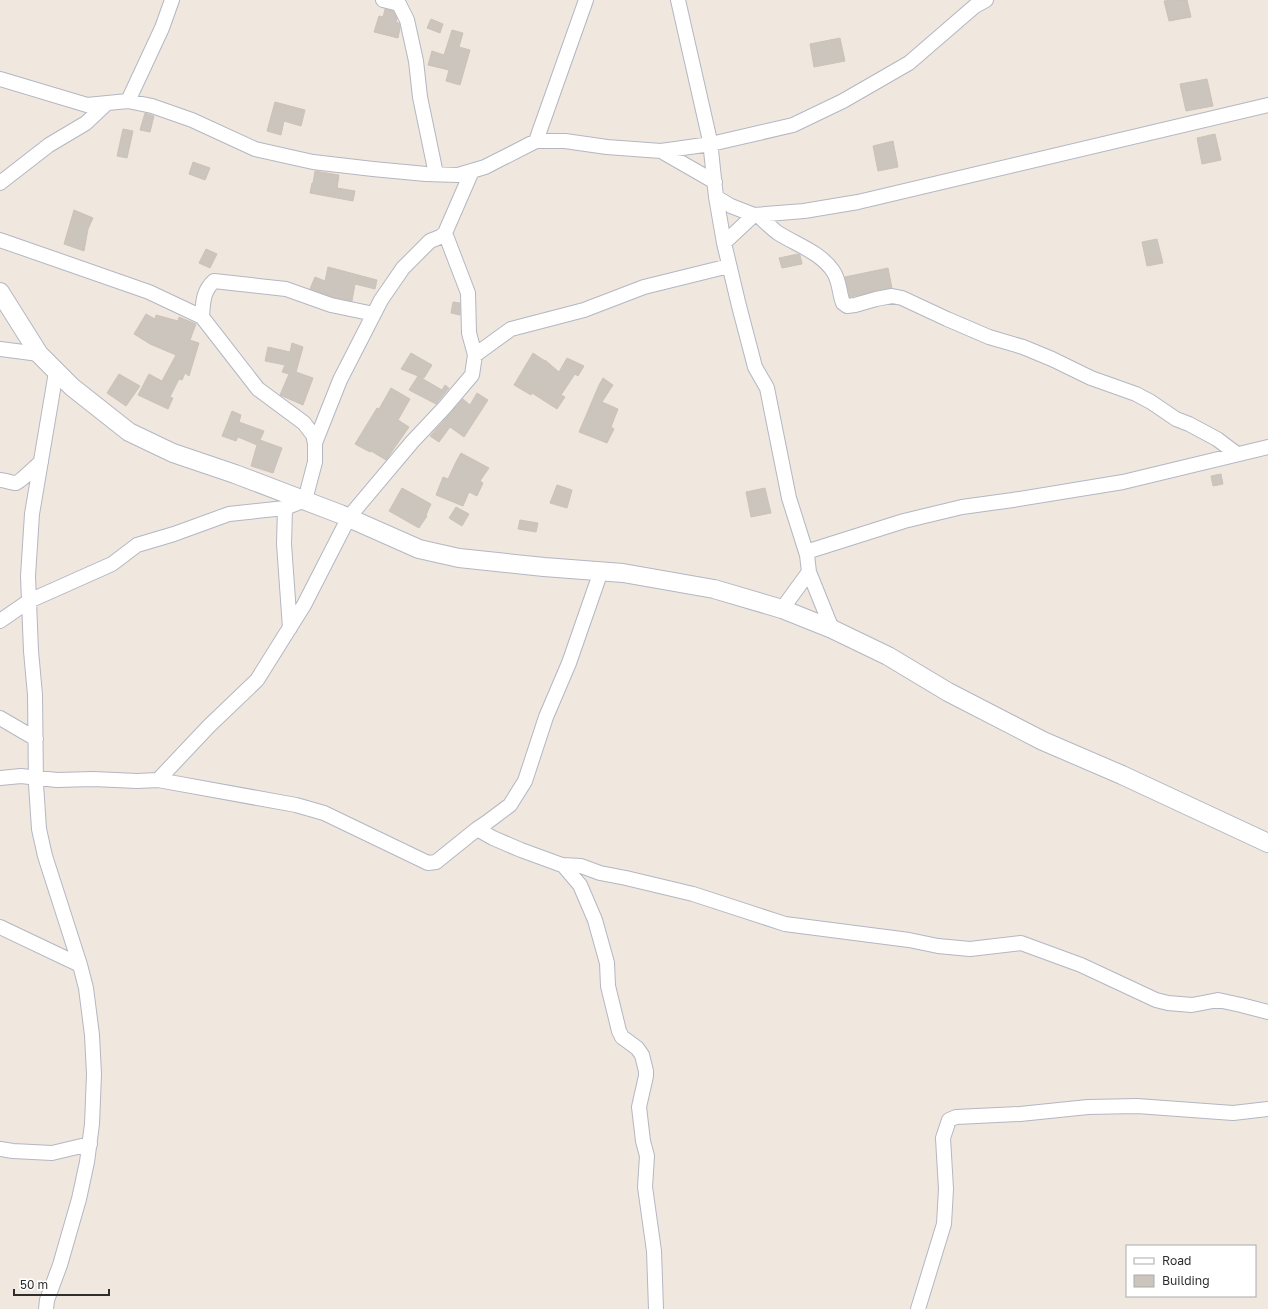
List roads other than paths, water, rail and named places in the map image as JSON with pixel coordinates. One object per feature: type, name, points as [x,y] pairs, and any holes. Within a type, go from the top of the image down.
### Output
[{"type":"street","points":[[128,101],[162,28],[172,0]]},
{"type":"street","points":[[383,0],[399,2],[407,20],[416,61],[420,97],[436,174]]},
{"type":"street","points":[[536,141],[586,0]]},
{"type":"street","points":[[0,79],[87,105],[128,101],[152,106],[192,120],[255,149],[313,162],[373,169],[436,174],[458,174],[484,167],[536,141],[565,141],[607,147],[661,151],[711,144],[793,125],[843,101],[909,63],[975,6],[986,0]]},
{"type":"street","points":[[675,1],[711,144],[716,197],[724,243],[755,367],[767,388],[790,498],[806,552],[809,572],[832,629]]},
{"type":"street","points":[[0,183],[49,145],[86,123],[106,104]]},
{"type":"street","points":[[724,243],[756,215],[804,211],[858,202],[1268,105]]},
{"type":"street","points":[[661,151],[715,182]]},
{"type":"street","points":[[315,443],[340,380],[381,300],[403,268],[430,241],[445,233],[472,171]]},
{"type":"street","points":[[716,197],[731,206],[756,215],[779,233],[809,249],[830,266],[839,284],[843,303],[847,306],[892,296],[902,298],[989,337],[1023,347],[1091,378],[1136,394],[1176,419],[1189,424],[1217,439],[1237,454]]},
{"type":"street","points":[[158,780],[209,726],[257,680],[304,605],[349,517],[412,442],[472,375],[475,355],[469,333],[468,293],[445,233]]},
{"type":"street","points":[[0,240],[149,292],[202,317],[258,389],[304,423],[312,434],[315,443],[315,462],[305,500]]},
{"type":"street","points":[[475,355],[511,329],[584,310],[644,287],[730,266]]},
{"type":"street","points":[[202,317],[204,296],[208,287],[214,281],[286,289],[331,305],[374,314]]},
{"type":"street","points":[[0,292],[38,354],[72,387],[129,432],[173,453],[235,474],[349,517],[419,549],[460,558],[544,567],[624,572],[714,589],[782,609],[832,629],[888,656],[948,692],[1043,741],[1122,775],[1268,843]]},
{"type":"street","points":[[0,349],[38,354]]},
{"type":"street","points":[[46,1309],[47,1300],[60,1265],[79,1200],[90,1144],[94,1074],[86,988],[45,856],[39,829],[36,777],[36,695],[31,651],[28,576],[32,514],[56,372]]},
{"type":"street","points":[[806,552],[904,521],[962,507],[1123,482],[1268,447]]},
{"type":"street","points":[[0,480],[17,483],[42,462]]},
{"type":"street","points":[[0,621],[29,601],[112,564],[137,545],[174,534],[229,514],[285,508],[305,500]]},
{"type":"street","points":[[285,508],[284,544],[290,628]]},
{"type":"street","points":[[0,778],[21,776],[56,780],[158,780],[296,805],[324,813],[428,863],[436,862],[477,828],[486,824],[510,805],[525,782],[546,716],[569,663],[601,571]]},
{"type":"street","points":[[782,609],[809,572]]},
{"type":"street","points":[[0,718],[36,739]]},
{"type":"street","points":[[477,828],[493,838],[563,865],[581,866],[600,873],[693,894],[785,924],[909,940],[938,946],[970,949],[1021,944],[1081,965],[1156,1000],[1168,1003],[1192,1005],[1218,1000],[1268,1012]]},
{"type":"street","points":[[563,865],[580,885],[595,920],[607,963],[608,986],[618,1031],[637,1048],[642,1055],[646,1070],[640,1107],[643,1141],[647,1156],[645,1187],[654,1250],[656,1309]]},
{"type":"street","points":[[0,927],[80,965]]},
{"type":"street","points":[[918,1309],[944,1224],[946,1190],[943,1138],[949,1120],[956,1117],[1020,1114],[1088,1107],[1137,1106],[1233,1113],[1268,1109]]},
{"type":"street","points":[[0,1149],[52,1153],[90,1144]]}]
